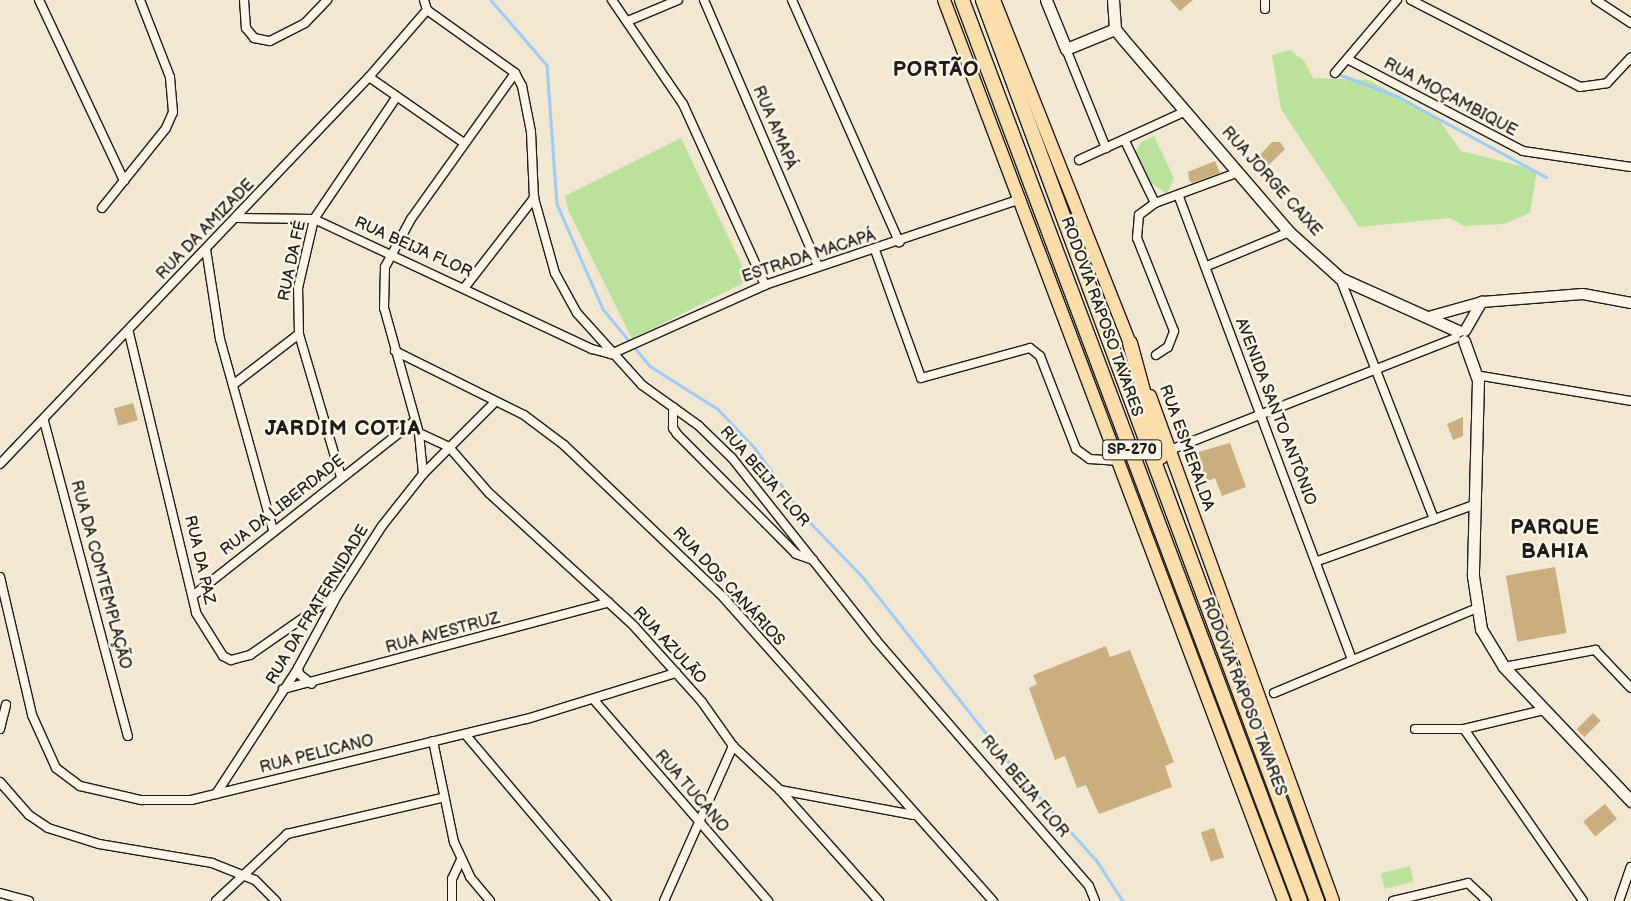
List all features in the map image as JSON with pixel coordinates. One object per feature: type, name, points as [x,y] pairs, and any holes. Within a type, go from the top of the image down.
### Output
[{"type":"highway","points":[[944,0],[1120,461],[1284,901]]},
{"type":"highway","name":"RODOVIA RAPOSO TAVARES","points":[[962,0],[1300,901]]},
{"type":"highway","name":"RODOVIA RAPOSO TAVARES","points":[[983,0],[1171,504],[1316,901]]},
{"type":"highway","name":"RUA ESMERALDA","points":[[997,4],[1130,343],[1333,901]]},
{"type":"highway","points":[[1130,343],[1171,504]]},
{"type":"main road","points":[[1046,0],[1066,49],[1116,29],[1113,0]]},
{"type":"main road","name":"RUA JORGE CAIXE","points":[[1116,29],[1236,173],[1289,232],[1340,278],[1432,316],[1461,335]]},
{"type":"main road","points":[[1461,335],[1476,375],[1475,609],[1489,645],[1504,667],[1631,801]]},
{"type":"street","points":[[40,0],[124,181]]},
{"type":"street","points":[[102,208],[124,181],[172,112],[170,77],[140,0]]},
{"type":"street","points":[[244,0],[246,28],[254,38],[270,41],[305,23],[327,0]]},
{"type":"street","points":[[424,0],[427,10],[515,73],[531,132],[534,198],[561,286],[612,354]]},
{"type":"street","points":[[612,0],[683,104],[765,285]]},
{"type":"street","points":[[628,21],[678,0]]},
{"type":"street","name":"RUA AMAPÁ","points":[[704,0],[818,266]]},
{"type":"street","points":[[792,0],[899,242]]},
{"type":"street","points":[[1265,0],[1265,9]]},
{"type":"street","points":[[1335,73],[1348,60],[1396,0]]},
{"type":"street","points":[[1411,0],[1580,87],[1607,84],[1631,57]]},
{"type":"street","points":[[1596,0],[1631,23]]},
{"type":"street","name":"RUA DA AMIZADE","points":[[0,464],[44,421],[370,77],[427,10]]},
{"type":"street","points":[[1066,49],[1106,148]]},
{"type":"street","name":"RUA MOÇAMBIQUE","points":[[1348,60],[1523,151],[1631,167]]},
{"type":"street","points":[[423,474],[419,433],[413,422],[394,351],[383,287],[390,253],[464,143],[515,73]]},
{"type":"street","points":[[370,77],[396,98],[464,143]]},
{"type":"street","name":"RUA DA FÉ","points":[[341,477],[299,334],[298,288],[314,219],[396,98]]},
{"type":"street","points":[[1079,160],[1125,141],[1186,111]]},
{"type":"street","points":[[1125,141],[1155,203]]},
{"type":"street","points":[[1156,355],[1168,347],[1174,331],[1136,227],[1139,215],[1155,203],[1179,197],[1236,173]]},
{"type":"street","name":"AVENIDA SANTO ANTÔNIO","points":[[1179,197],[1207,266],[1259,414],[1318,561],[1352,660]]},
{"type":"street","points":[[465,287],[534,198]]},
{"type":"street","name":"ESTRADA MACAPÁ","points":[[612,354],[640,344],[765,285],[818,266],[899,242],[1021,199]]},
{"type":"street","name":"RUA BEIJA FLOR","points":[[237,218],[314,219],[465,287],[592,349],[612,354],[732,458],[876,640],[1089,886],[1095,901]]},
{"type":"street","points":[[1207,266],[1289,232]]},
{"type":"street","points":[[206,249],[220,339],[273,530]]},
{"type":"street","points":[[875,250],[921,378],[1021,348],[1035,350],[1070,438],[1082,455],[1099,461],[1120,461]]},
{"type":"street","points":[[1340,278],[1434,519]]},
{"type":"street","points":[[1432,316],[1482,302],[1583,294],[1631,303]]},
{"type":"street","points":[[1170,450],[1461,335],[1482,302]]},
{"type":"street","name":"RUA DA PAZ","points":[[129,332],[200,624],[231,660],[250,655],[338,594]]},
{"type":"street","points":[[234,384],[299,334]]},
{"type":"street","name":"RUA DOS CANÁRIOS","points":[[394,351],[545,429],[667,542],[749,626],[914,816],[993,901]]},
{"type":"street","points":[[1476,375],[1631,400]]},
{"type":"street","name":"RUA DA FRATERNIDADE","points":[[216,794],[298,668],[338,594],[382,526],[423,474],[494,404]]},
{"type":"street","points":[[674,407],[672,428],[787,545],[801,558],[813,560]]},
{"type":"street","name":"RUA DA COMTEMPLAÇÃO","points":[[44,421],[128,736]]},
{"type":"street","name":"RUA DA LIBERDADE","points":[[194,595],[273,530],[413,422]]},
{"type":"street","name":"RUA AZULÃO","points":[[419,433],[449,447],[489,493],[609,602],[676,673],[733,746],[780,790],[879,901]]},
{"type":"street","points":[[1318,561],[1476,504]]},
{"type":"street","name":"RUA PELICANO","points":[[0,576],[23,682],[46,751],[66,778],[80,786],[141,800],[191,800],[465,734],[594,700],[676,673]]},
{"type":"street","name":"RUA AVESTRUZ","points":[[284,689],[312,684],[609,602]]},
{"type":"street","points":[[1274,693],[1475,609]]},
{"type":"street","points":[[1504,667],[1595,650],[1631,688]]},
{"type":"street","points":[[298,668],[299,674],[312,684]]},
{"type":"street","name":"RUA TUCANO","points":[[594,700],[768,901]]},
{"type":"street","points":[[0,729],[6,706]]},
{"type":"street","points":[[1415,729],[1464,729],[1544,710]]},
{"type":"street","points":[[1464,729],[1583,901]]},
{"type":"street","points":[[465,734],[606,901]]},
{"type":"street","points":[[433,741],[442,798],[461,860],[490,901]]},
{"type":"street","points":[[664,901],[697,819],[733,746]]},
{"type":"street","points":[[0,782],[28,815],[48,828],[99,844],[212,863],[243,873],[276,901]]},
{"type":"street","points":[[780,790],[914,816]]},
{"type":"street","points":[[216,901],[243,873],[287,834],[442,798]]},
{"type":"street","points":[[452,901],[452,879],[461,860]]},
{"type":"street","points":[[1618,901],[1631,867]]},
{"type":"street","points":[[1393,901],[1468,882],[1487,901]]},
{"type":"street","points":[[0,893],[29,901]]},
{"type":"green space","points":[[1290,50],[1304,61],[1313,78],[1369,80],[1439,120],[1461,151],[1537,170],[1530,213],[1504,224],[1464,226],[1450,218],[1359,227],[1281,109],[1272,55]]},
{"type":"green space","points":[[1154,136],[1174,178],[1167,194],[1144,178],[1136,152],[1141,142]]},
{"type":"green space","points":[[681,138],[749,280],[632,339],[568,210],[565,196]]},
{"type":"green space","points":[[1410,866],[1414,882],[1385,889],[1381,873]]},
{"type":"building","points":[[1170,0],[1193,0],[1180,11]]},
{"type":"building","points":[[1272,142],[1280,142],[1285,149],[1266,168],[1256,159]]},
{"type":"building","points":[[1215,161],[1220,173],[1192,183],[1189,180],[1188,172]]},
{"type":"building","points":[[133,403],[138,420],[119,426],[114,409]]},
{"type":"building","points":[[1463,417],[1463,436],[1453,440],[1447,424]]},
{"type":"building","points":[[1230,443],[1246,487],[1222,496],[1215,478],[1202,483],[1191,454]]},
{"type":"building","points":[[1555,567],[1567,633],[1517,642],[1506,576]]},
{"type":"building","points":[[1106,646],[1110,657],[1130,650],[1174,762],[1165,766],[1172,787],[1099,814],[1086,785],[1077,788],[1065,756],[1055,760],[1029,688],[1037,684],[1033,675]]},
{"type":"building","points":[[1593,713],[1601,721],[1585,737],[1577,729]]},
{"type":"building","points":[[1605,804],[1617,819],[1595,836],[1583,822]]},
{"type":"building","points":[[1214,828],[1224,857],[1211,862],[1201,833]]},
{"type":"waterway","points":[[491,0],[547,65],[557,204],[603,309],[650,366],[718,409],[754,447],[804,516],[862,576],[1017,772],[1097,861],[1123,901]]},
{"type":"waterway","points":[[1336,73],[1397,96],[1546,177]]},
{"type":"district","name":"PORTÃO","points":[[936,70]]},
{"type":"district","name":"JARDIM COTIA","points":[[343,429]]},
{"type":"district","name":"PARQUE BAHIA","points":[[1555,540]]}]
